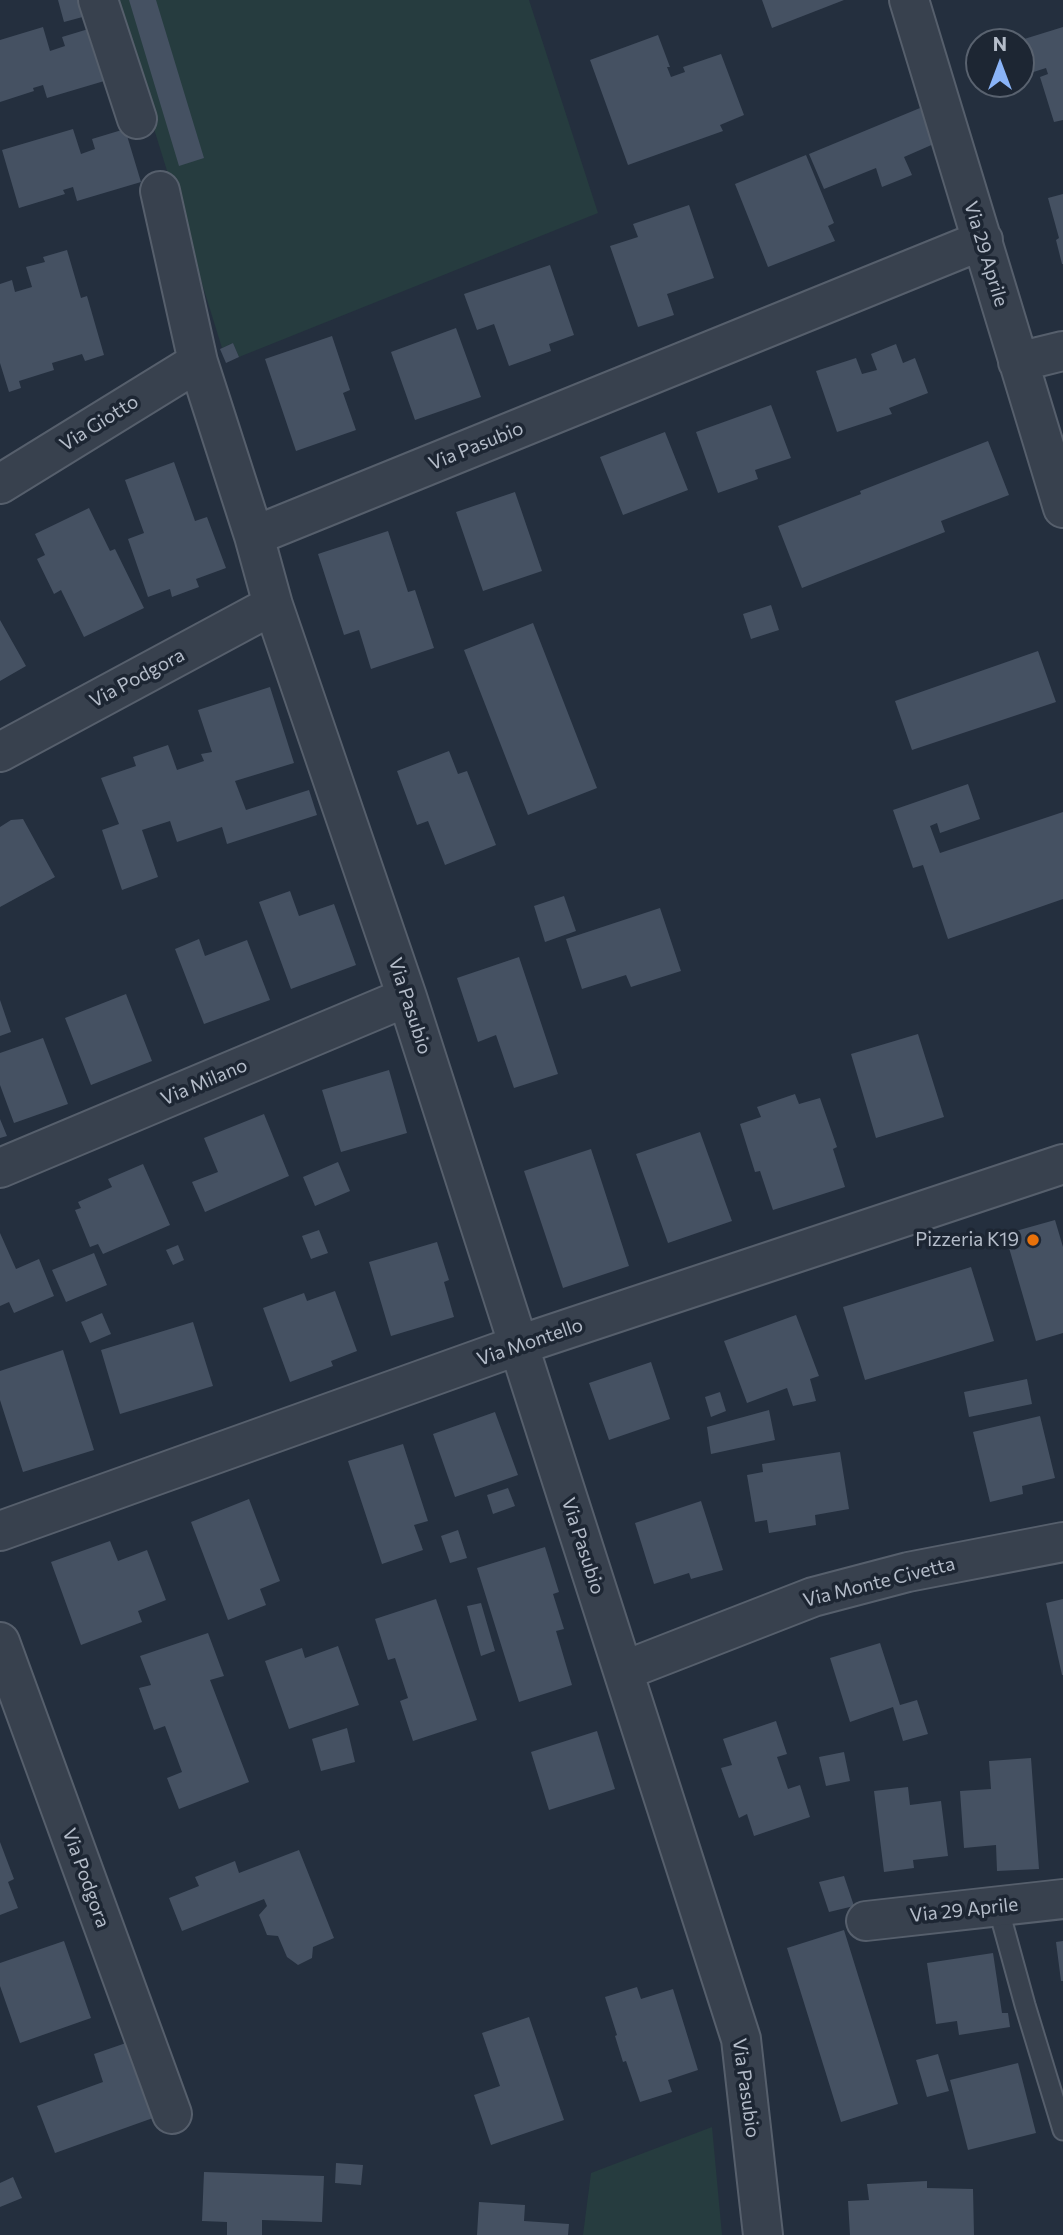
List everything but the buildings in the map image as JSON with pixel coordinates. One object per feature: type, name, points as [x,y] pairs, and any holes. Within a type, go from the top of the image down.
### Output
[{"type":"street","points":[[98,0],[137,119]]},
{"type":"street","name":"Via 29 Aprile","points":[[908,0],[1063,508]]},
{"type":"street","points":[[160,191],[198,362],[254,536]]},
{"type":"street","name":"Via Pasubio","points":[[763,2235],[741,2039],[407,997],[273,605],[254,536],[983,240]]},
{"type":"street","points":[[1018,362],[1063,351]]},
{"type":"street","name":"Via Giotto","points":[[0,484],[198,362]]},
{"type":"street","name":"Via Podgora","points":[[0,752],[273,605]]},
{"type":"street","name":"Via Milano","points":[[0,1168],[407,997]]},
{"type":"street","name":"Via Montello","points":[[0,1531],[519,1345],[1063,1164]]},
{"type":"street","name":"Via Monte Civetta","points":[[622,1671],[813,1597],[908,1572],[1063,1542]]},
{"type":"street","name":"Via Podgora","points":[[0,1642],[172,2114]]},
{"type":"street","name":"Via 29 Aprile","points":[[866,1922],[1063,1899]]},
{"type":"lane","points":[[998,1907],[1024,2005],[1063,2130]]},
{"type":"green space","points":[[114,0],[529,0],[598,213],[239,357],[233,343],[222,348]]},
{"type":"green space","points":[[712,2127],[722,2235],[583,2235],[591,2173]]},
{"type":"place","name":"Pizzeria K19","points":[[1033,1240]]}]
